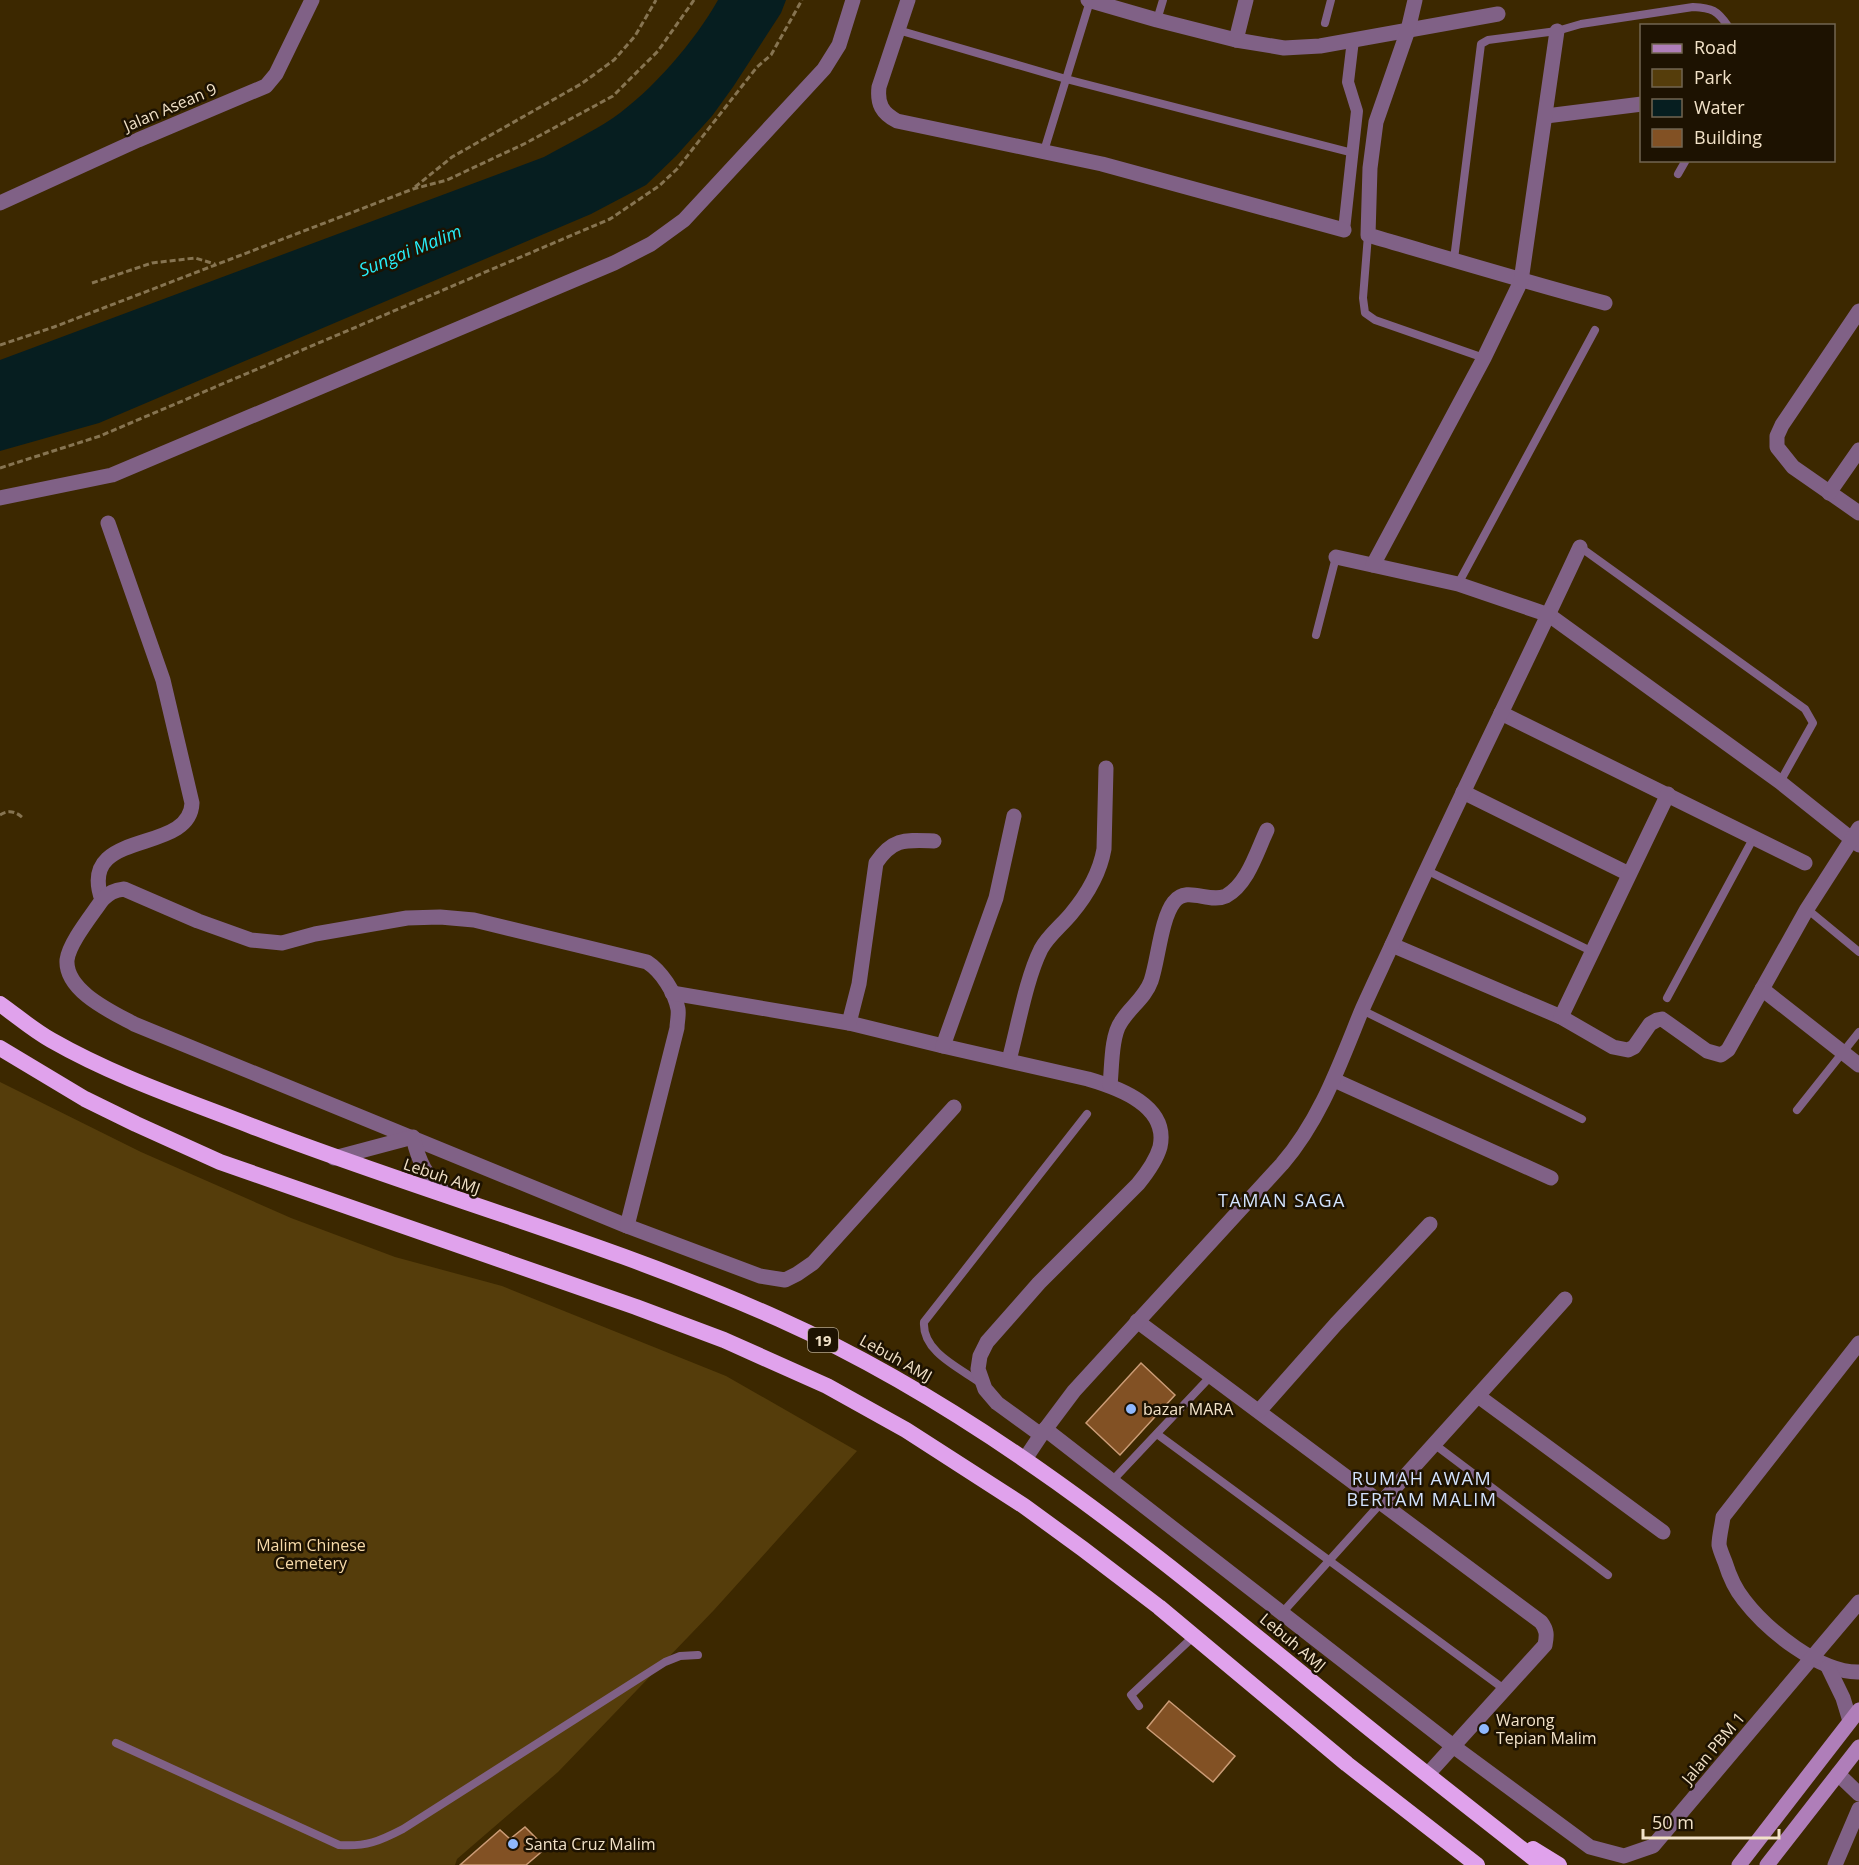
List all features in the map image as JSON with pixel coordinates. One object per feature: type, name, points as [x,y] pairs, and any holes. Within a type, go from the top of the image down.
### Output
[{"type":"highway","name":"Lebuh AMJ","points":[[0,1004],[46,1037],[107,1069],[334,1158],[612,1252],[779,1319],[891,1375],[940,1403],[1025,1459],[1208,1596],[1342,1707],[1542,1865]]},
{"type":"highway","name":"19","points":[[0,1048],[85,1099],[220,1162],[636,1307],[724,1340],[827,1386],[906,1430],[1024,1506],[1159,1606],[1347,1764],[1477,1865]]},
{"type":"highway","points":[[1479,1815],[1559,1865]]},
{"type":"main road","points":[[1739,1865],[1854,1716]]},
{"type":"main road","points":[[1767,1865],[1859,1747]]},
{"type":"street","name":"Jalan Asean 9","points":[[0,203],[138,140],[266,86],[276,74],[312,0]]},
{"type":"street","points":[[0,498],[112,475],[614,263],[651,244],[684,220],[824,69],[839,45],[852,0]]},
{"type":"street","points":[[908,0],[878,96],[881,108],[886,115],[897,121],[1102,164],[1344,230],[1357,111],[1348,82],[1353,40]]},
{"type":"street","points":[[1089,0],[1236,40],[1284,48],[1353,40],[1498,14]]},
{"type":"street","points":[[1236,40],[1246,0]]},
{"type":"street","points":[[1415,0],[1408,30],[1376,122],[1370,168],[1368,235],[1521,281],[1605,303]]},
{"type":"street","points":[[1373,565],[1484,358],[1521,281],[1557,31]]},
{"type":"street","points":[[1546,116],[1640,104]]},
{"type":"street","points":[[1859,311],[1782,425],[1777,447],[1794,467],[1859,513]]},
{"type":"street","points":[[1829,493],[1859,450]]},
{"type":"street","points":[[102,900],[98,890],[97,875],[110,856],[180,827],[192,813],[192,803],[163,680],[108,523]]},
{"type":"street","points":[[1025,1459],[1074,1391],[1298,1145],[1311,1125],[1334,1080],[1362,1010],[1426,870],[1580,547]]},
{"type":"street","points":[[1336,557],[1458,584],[1549,615],[1856,838],[1807,909],[1728,1050],[1721,1055],[1707,1051],[1662,1019],[1650,1024],[1639,1042],[1628,1050],[1613,1047],[1597,1040],[1561,1017],[1392,945]]},
{"type":"street","points":[[1501,713],[1805,863]]},
{"type":"street","points":[[1009,1060],[1030,981],[1042,948],[1072,913],[1102,862],[1106,768]]},
{"type":"street","points":[[1463,792],[1629,874]]},
{"type":"street","points":[[1561,1017],[1668,794]]},
{"type":"street","points":[[943,1046],[996,898],[1014,816]]},
{"type":"street","points":[[1110,1085],[1117,1028],[1149,985],[1160,939],[1174,901],[1188,894],[1219,898],[1233,891],[1246,874],[1267,830]]},
{"type":"street","points":[[849,1023],[859,984],[876,863],[885,849],[894,843],[914,840],[934,841]]},
{"type":"street","points":[[627,1226],[677,1028],[678,1011],[672,993],[655,967],[647,962],[474,920],[440,917],[406,918],[315,934],[282,943],[251,940],[198,921],[124,889],[116,889],[102,900],[77,938],[67,959],[68,973],[75,984],[87,995],[134,1024],[627,1226],[760,1276],[785,1280],[813,1263],[954,1107]]},
{"type":"street","points":[[1762,989],[1859,1065]]},
{"type":"street","points":[[672,993],[849,1023],[1110,1085],[1132,1096],[1152,1112],[1161,1130],[1160,1148],[1152,1166],[1138,1184],[1039,1283],[987,1342],[980,1356],[978,1369],[982,1384]]},
{"type":"street","points":[[1334,1080],[1551,1178]]},
{"type":"street","points":[[334,1158],[413,1137]]},
{"type":"street","points":[[413,1137],[418,1159],[430,1180],[451,1198]]},
{"type":"street","points":[[1259,1411],[1336,1324],[1430,1224]]},
{"type":"street","points":[[1381,1503],[1565,1299]]},
{"type":"street","points":[[1137,1320],[1541,1622],[1546,1629],[1545,1645],[1428,1774]]},
{"type":"street","points":[[1859,1343],[1723,1517],[1719,1545],[1729,1575],[1743,1599],[1768,1626],[1828,1667],[1846,1672],[1859,1672]]},
{"type":"street","name":"Jalan PBM 1","points":[[982,1384],[997,1403],[1043,1432],[1112,1481],[1453,1746],[1590,1847],[1624,1856],[1653,1846],[1859,1602]]},
{"type":"street","points":[[1478,1396],[1663,1532]]},
{"type":"street","points":[[1828,1667],[1854,1716]]},
{"type":"street","points":[[1838,1774],[1859,1794]]},
{"type":"street","points":[[1835,1865],[1859,1809]]},
{"type":"lane","points":[[1044,151],[1089,0]]},
{"type":"lane","points":[[1157,20],[1163,0]]},
{"type":"lane","points":[[1325,23],[1331,0]]},
{"type":"lane","points":[[1454,259],[1481,45],[1488,40],[1557,31],[1581,24],[1693,7],[1711,8],[1727,24]]},
{"type":"lane","points":[[898,30],[1066,79],[1353,153]]},
{"type":"lane","points":[[1678,174],[1685,162]]},
{"type":"lane","points":[[1368,235],[1365,313],[1375,320],[1484,358]]},
{"type":"lane","points":[[1458,584],[1595,330]]},
{"type":"lane","points":[[1580,547],[1805,709],[1813,723],[1780,783]]},
{"type":"lane","points":[[1316,635],[1336,557]]},
{"type":"lane","points":[[1667,998],[1754,837]]},
{"type":"lane","points":[[1426,870],[1593,952]]},
{"type":"lane","points":[[1807,909],[1859,952]]},
{"type":"lane","points":[[1362,1010],[1582,1119]]},
{"type":"lane","points":[[1797,1110],[1859,1032]]},
{"type":"lane","points":[[982,1384],[928,1343],[923,1334],[924,1322],[1087,1114]]},
{"type":"lane","points":[[1112,1481],[1211,1376]]},
{"type":"lane","points":[[1157,1434],[1504,1689]]},
{"type":"lane","points":[[1434,1444],[1608,1575]]},
{"type":"lane","points":[[1282,1612],[1381,1503]]},
{"type":"lane","points":[[1139,1706],[1131,1695],[1194,1636]]},
{"type":"lane","points":[[116,1743],[339,1845],[357,1847],[375,1843],[404,1829],[665,1662],[680,1656],[698,1655]]},
{"type":"path","points":[[413,189],[452,157],[581,84],[614,60],[635,36],[656,0]]},
{"type":"path","points":[[0,345],[76,319],[413,189],[447,180],[526,143],[613,96],[658,51],[694,0]]},
{"type":"path","points":[[0,468],[100,436],[610,219],[659,186],[677,169],[757,67],[771,55],[802,0]]},
{"type":"path","points":[[92,283],[152,263],[195,258],[215,264]]},
{"type":"path","points":[[0,814],[17,813],[24,819]]},
{"type":"green space","name":"Malim Chinese Cemetery","points":[[0,1082],[141,1152],[291,1218],[395,1257],[502,1286],[726,1376],[857,1451],[714,1610],[558,1772],[457,1859],[455,1865],[0,1865]]},
{"type":"water","name":"Sungai Malim","points":[[718,0],[786,0],[781,13],[712,116],[646,185],[591,214],[99,423],[0,451],[0,360],[544,157],[613,118],[643,94],[685,48]]},
{"type":"building","name":"bazar MARA","points":[[1141,1363],[1175,1395],[1120,1455],[1086,1423]]},
{"type":"building","points":[[1169,1701],[1235,1756],[1213,1782],[1147,1728]]},
{"type":"building","name":"Santa Cruz Malim","points":[[525,1827],[546,1848],[526,1865],[460,1865],[500,1830],[510,1839]]},
{"type":"place","name":"bazar MARA","points":[[1131,1409]]},
{"type":"place","name":"Warong Tepian Malim","points":[[1484,1729]]},
{"type":"place","name":"Santa Cruz Malim","points":[[513,1844]]},
{"type":"district","name":"TAMAN SAGA","points":[[1282,1200]]},
{"type":"district","name":"RUMAH AWAM BERTAM MALIM","points":[[1422,1488]]}]
